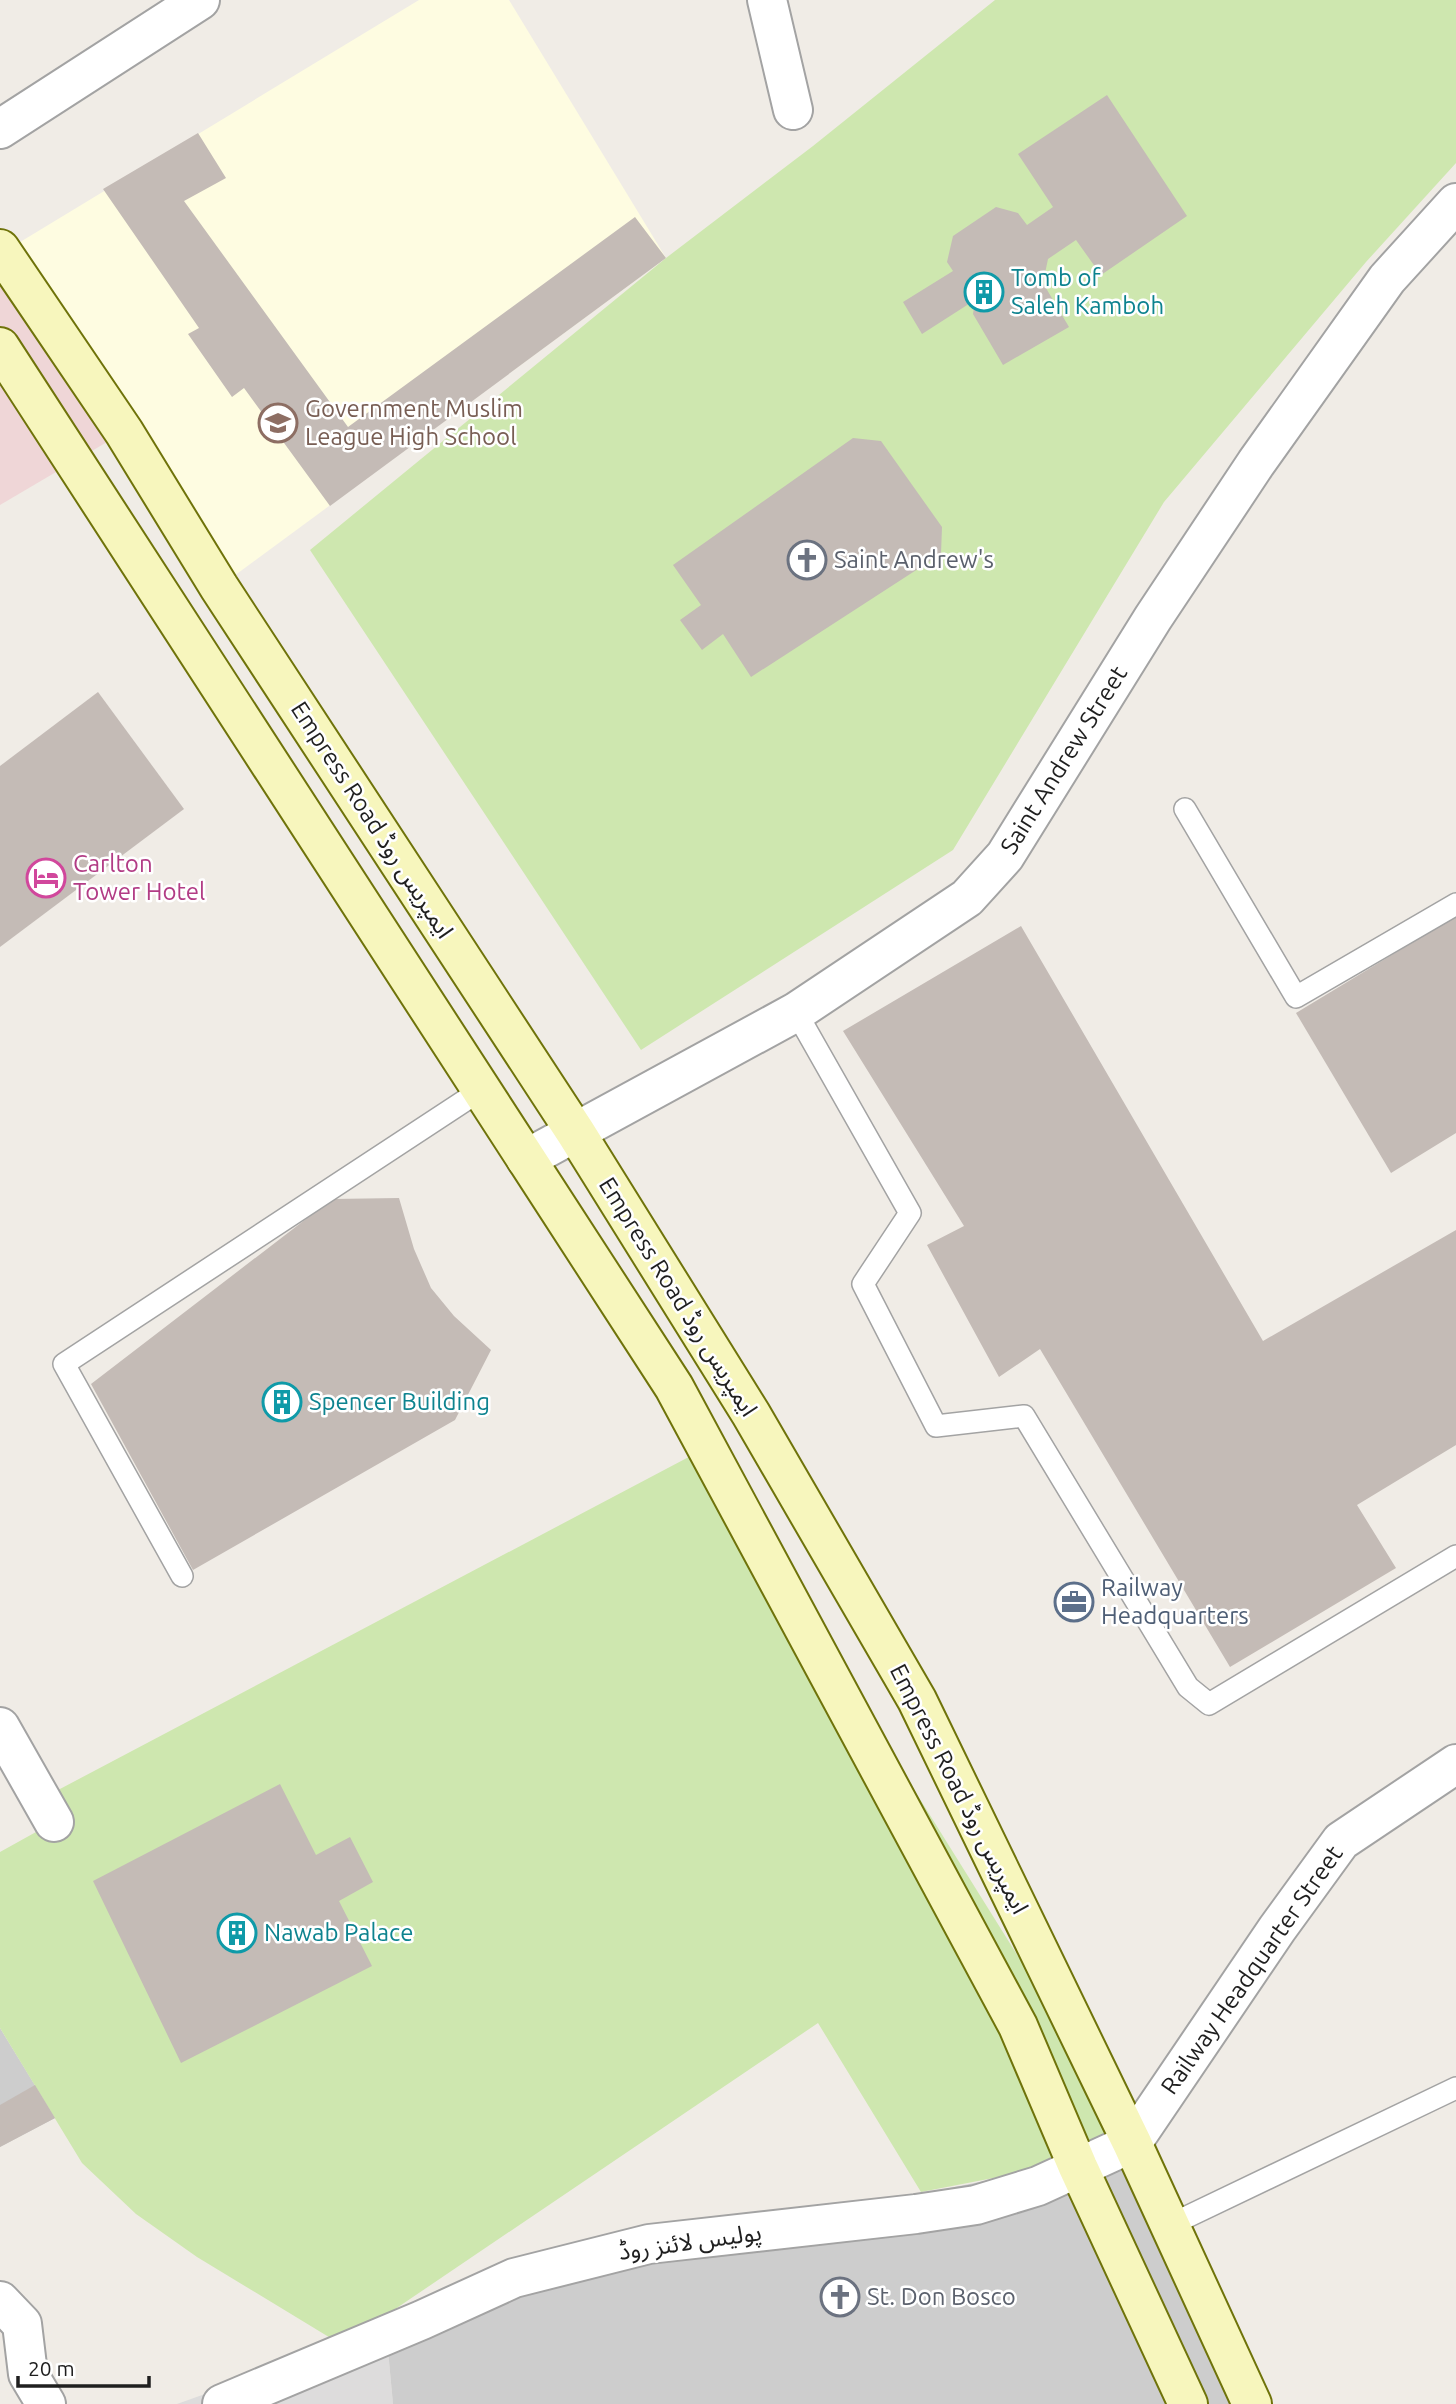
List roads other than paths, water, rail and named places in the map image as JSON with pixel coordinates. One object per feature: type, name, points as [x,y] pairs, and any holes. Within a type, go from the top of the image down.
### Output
[{"type":"main road","name":"Empress Road ایمپریس روڈ","points":[[0,249],[124,432],[219,587],[576,1133],[751,1414],[917,1700],[1132,2143],[1252,2404]]},
{"type":"main road","points":[[0,347],[674,1387],[1018,2026],[1078,2166],[1188,2404]]},
{"type":"street","points":[[0,129],[200,0]]},
{"type":"street","points":[[767,0],[793,110]]},
{"type":"street","name":"Saint Andrew Street","points":[[526,1159],[796,1012],[967,898],[1005,856],[1153,618],[1256,463],[1387,279],[1456,203]]},
{"type":"street","points":[[0,1727],[54,1822]]},
{"type":"street","name":"Railway Headquarter Street","points":[[1132,2143],[1277,1929],[1341,1841],[1456,1764]]},
{"type":"street","name":"پولیس لائنز روڈ","points":[[222,2404],[422,2320],[514,2278],[649,2244],[976,2205],[1038,2186],[1132,2143]]},
{"type":"street","points":[[0,2301],[22,2324],[29,2374],[46,2404]]},
{"type":"lane","points":[[1185,809],[1296,997],[1456,904]]},
{"type":"lane","points":[[796,1012],[909,1213],[863,1284],[936,1426],[1024,1416],[1188,1686],[1200,1697],[1209,1704],[1456,1556]]},
{"type":"lane","points":[[182,1576],[64,1364],[481,1090]]},
{"type":"lane","points":[[1170,2225],[1456,2088]]},
{"type":"place","name":"Tomb of Saleh Kamboh","points":[[984,292]]},
{"type":"place","name":"Government Muslim League High School","points":[[278,423]]},
{"type":"place","name":"Saint Andrew's","points":[[807,560]]},
{"type":"place","name":"Carlton Tower Hotel","points":[[46,878]]},
{"type":"place","name":"Spencer Building","points":[[282,1402]]},
{"type":"place","name":"Railway Headquarters","points":[[1074,1602]]},
{"type":"place","name":"Nawab Palace","points":[[237,1933]]},
{"type":"place","name":"St. Don Bosco","points":[[840,2297]]}]
